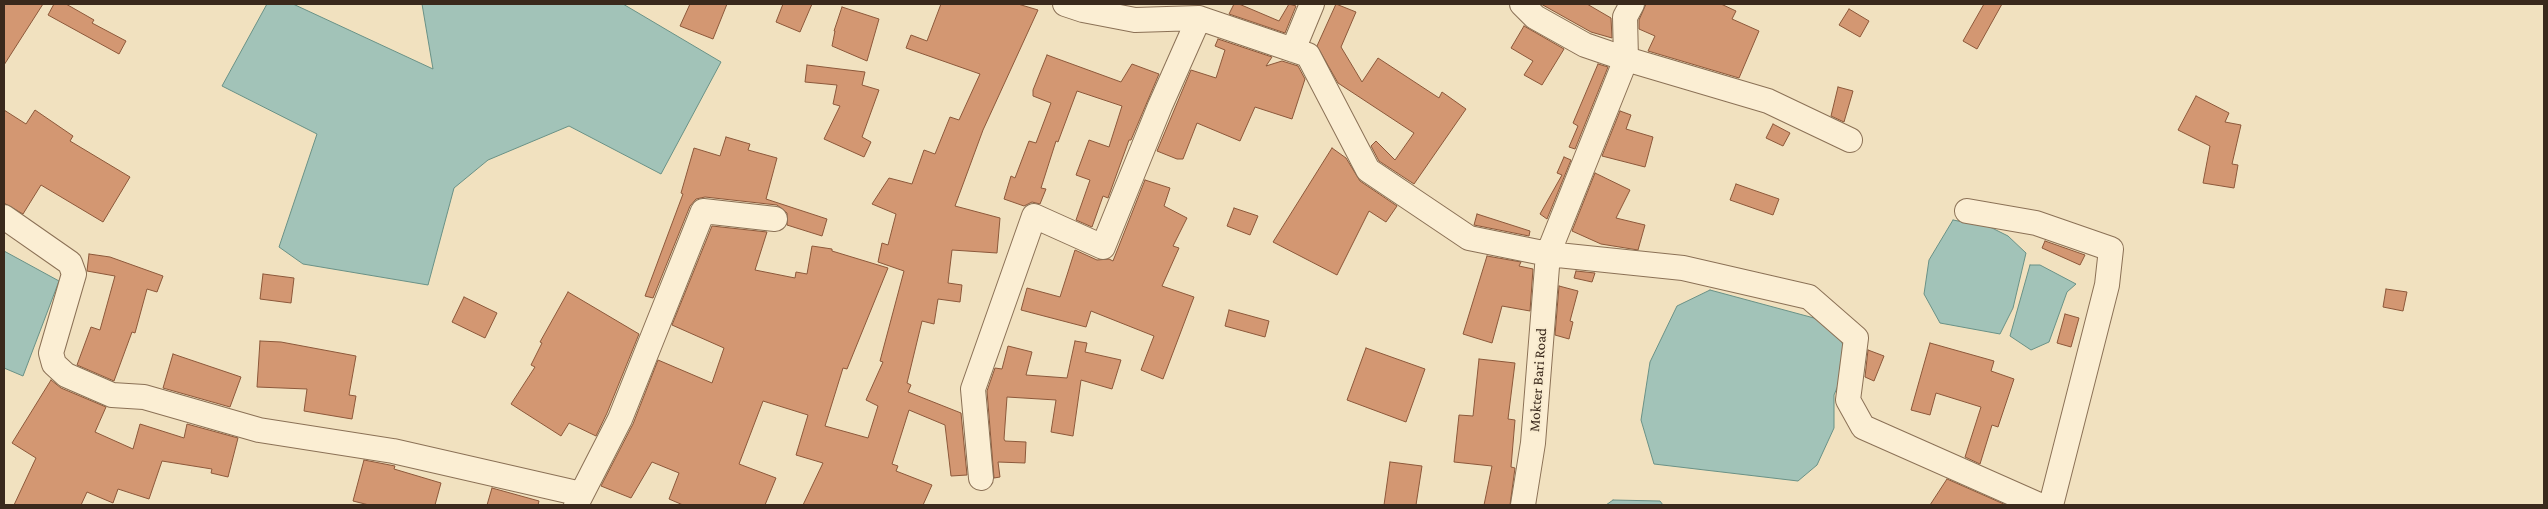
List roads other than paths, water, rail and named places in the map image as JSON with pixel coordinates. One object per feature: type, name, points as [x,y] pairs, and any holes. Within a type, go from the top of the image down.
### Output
[{"type":"street","points":[[1065,4],[1083,10],[1135,20],[1208,15],[1308,55],[1368,170],[1469,238],[1548,254],[1684,268],[1809,297],[1856,338],[1848,400],[1863,427],[2039,505]]},
{"type":"street","points":[[1293,50],[1312,4]]},
{"type":"street","points":[[1522,4],[1535,17],[1585,45],[1768,101],[1850,140]]},
{"type":"street","points":[[1626,59],[1625,17],[1632,4]]},
{"type":"street","points":[[981,478],[973,389],[1034,216],[1104,247],[1160,106],[1208,15]]},
{"type":"street","name":"Mokter Bari Road","points":[[1523,505],[1533,443],[1548,254],[1626,59]]},
{"type":"street","points":[[4,217],[70,264],[74,274],[51,353],[54,364],[66,375],[112,395],[144,397],[259,430],[393,452],[578,500],[620,419],[703,211],[775,219]]},
{"type":"street","points":[[1967,211],[2036,224],[2111,249],[2107,285],[2051,505]]},
{"type":"water","points":[[267,4],[293,4],[433,69],[422,4],[623,4],[721,62],[661,174],[569,126],[488,160],[454,188],[428,285],[303,264],[279,247],[317,134],[222,86]]},
{"type":"water","points":[[1953,220],[1990,227],[2008,236],[2026,253],[2013,308],[2000,334],[1940,323],[1924,294],[1929,260]]},
{"type":"water","points":[[4,251],[59,281],[23,376],[4,368]]},
{"type":"water","points":[[2030,265],[2040,265],[2076,284],[2067,292],[2049,342],[2031,350],[2010,336]]},
{"type":"water","points":[[1710,290],[1814,318],[1839,333],[1848,362],[1834,395],[1834,428],[1817,465],[1798,481],[1654,464],[1641,420],[1650,362],[1677,306]]},
{"type":"water","points":[[1613,500],[1660,501],[1663,505],[1606,505]]}]
